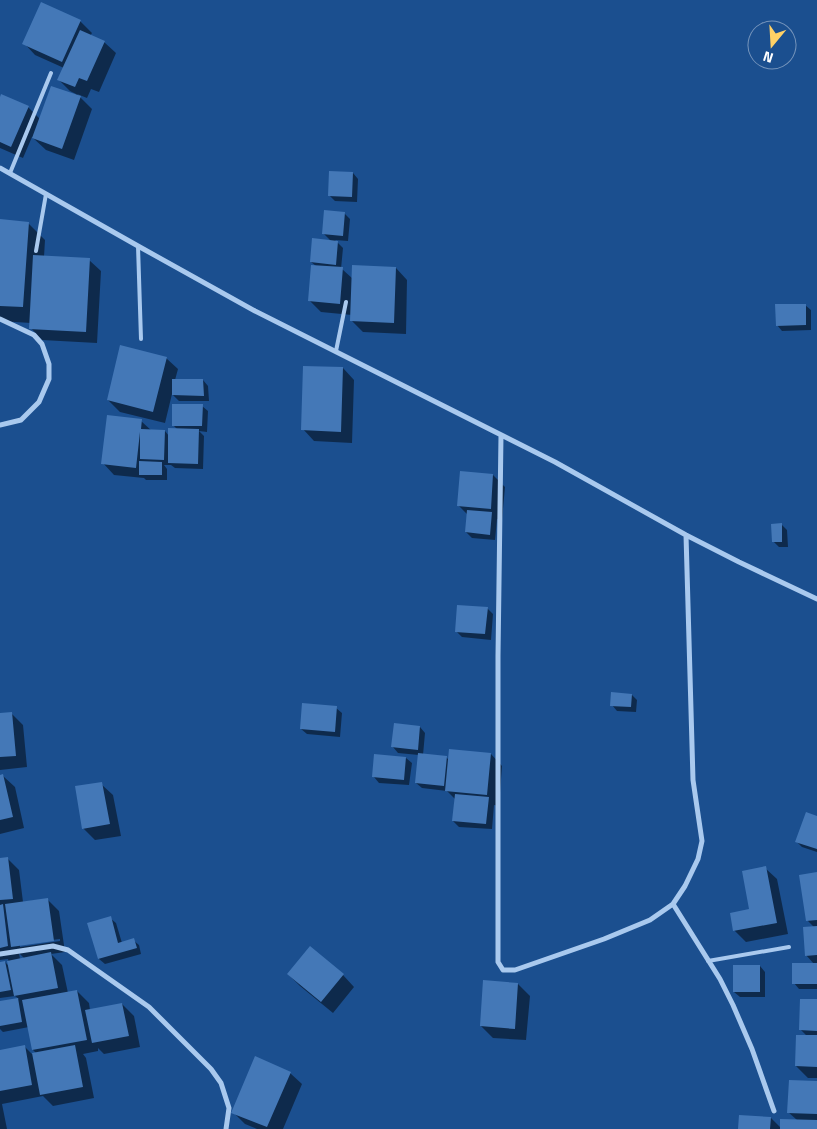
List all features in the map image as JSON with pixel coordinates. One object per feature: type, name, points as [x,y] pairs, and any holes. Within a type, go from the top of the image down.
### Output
[{"type":"street","points":[[0,168],[255,311],[555,462],[686,535],[817,599]]},
{"type":"street","points":[[0,319],[34,335],[42,344],[49,364],[49,379],[39,402],[21,420],[0,425]]},
{"type":"street","points":[[501,435],[498,656],[498,962],[503,970],[515,970],[604,939],[650,920],[673,904],[685,886],[698,859],[702,841],[693,780],[686,535]]},
{"type":"street","points":[[673,904],[720,979],[733,1005],[752,1049],[774,1110]]},
{"type":"street","points":[[0,954],[53,946],[68,950],[149,1007],[211,1069],[221,1083],[228,1108],[226,1129]]},
{"type":"lane","points":[[10,173],[51,73]]},
{"type":"lane","points":[[36,251],[46,194]]},
{"type":"lane","points":[[138,246],[141,339]]},
{"type":"lane","points":[[336,351],[346,302]]},
{"type":"lane","points":[[708,961],[789,946]]},
{"type":"building","points":[[41,2],[81,20],[62,62],[22,44]]},
{"type":"building","points":[[80,30],[105,41],[87,81],[79,78],[75,87],[57,80]]},
{"type":"building","points":[[51,86],[81,96],[62,149],[32,138]]},
{"type":"building","points":[[1,94],[29,106],[11,147],[0,142]]},
{"type":"building","points":[[329,171],[353,172],[352,197],[328,196]]},
{"type":"building","points":[[324,210],[345,212],[343,236],[322,234]]},
{"type":"building","points":[[0,219],[29,222],[23,307],[0,306]]},
{"type":"building","points":[[312,238],[338,241],[336,265],[310,262]]},
{"type":"building","points":[[33,255],[90,258],[86,332],[29,329]]},
{"type":"building","points":[[311,265],[343,267],[340,304],[308,301]]},
{"type":"building","points":[[352,265],[396,267],[394,323],[350,321]]},
{"type":"building","points":[[775,304],[806,304],[806,325],[776,326]]},
{"type":"building","points":[[120,345],[167,357],[153,412],[107,400]]},
{"type":"building","points":[[303,366],[343,367],[341,432],[301,430]]},
{"type":"building","points":[[172,379],[203,379],[204,396],[172,395]]},
{"type":"building","points":[[172,404],[203,404],[202,426],[172,426]]},
{"type":"building","points":[[107,415],[142,419],[141,429],[165,430],[164,460],[140,459],[140,432],[136,468],[101,464]]},
{"type":"building","points":[[168,428],[199,429],[198,464],[168,463]]},
{"type":"building","points":[[139,461],[162,462],[162,475],[139,475]]},
{"type":"building","points":[[460,471],[493,474],[491,509],[457,506]]},
{"type":"building","points":[[467,510],[492,512],[490,535],[465,532]]},
{"type":"building","points":[[782,523],[782,542],[772,542],[771,524]]},
{"type":"building","points":[[457,605],[488,607],[485,634],[455,632]]},
{"type":"building","points":[[611,692],[632,694],[631,707],[610,706]]},
{"type":"building","points":[[302,703],[337,706],[335,732],[300,729]]},
{"type":"building","points":[[12,712],[16,756],[0,757],[0,713]]},
{"type":"building","points":[[394,723],[420,726],[418,750],[391,747]]},
{"type":"building","points":[[449,749],[491,753],[487,795],[445,791]]},
{"type":"building","points":[[418,753],[447,756],[444,786],[415,783]]},
{"type":"building","points":[[374,754],[406,757],[404,780],[372,777]]},
{"type":"building","points":[[3,774],[13,817],[0,820],[0,775]]},
{"type":"building","points":[[102,782],[110,824],[82,829],[75,786]]},
{"type":"building","points":[[455,794],[489,797],[486,824],[452,821]]},
{"type":"building","points":[[806,812],[817,816],[817,849],[795,842]]},
{"type":"building","points":[[8,857],[13,899],[0,900],[0,858]]},
{"type":"building","points":[[766,866],[777,923],[733,931],[730,913],[749,909],[742,871]]},
{"type":"building","points":[[817,872],[817,920],[806,921],[799,875]]},
{"type":"building","points":[[48,898],[54,941],[11,947],[5,904]]},
{"type":"building","points":[[3,904],[8,946],[0,948],[0,905]]},
{"type":"building","points":[[111,916],[118,943],[134,938],[137,948],[98,959],[87,923]]},
{"type":"building","points":[[817,926],[817,955],[805,956],[803,927]]},
{"type":"building","points":[[310,946],[344,974],[321,1002],[287,974]]},
{"type":"building","points":[[51,952],[58,988],[14,996],[7,961]]},
{"type":"building","points":[[5,961],[11,990],[0,992],[0,962]]},
{"type":"building","points":[[792,963],[817,963],[817,984],[792,984]]},
{"type":"building","points":[[733,965],[760,965],[760,992],[733,992]]},
{"type":"building","points":[[483,980],[518,983],[515,1029],[480,1026]]},
{"type":"building","points":[[77,990],[87,1040],[32,1050],[22,1000]]},
{"type":"building","points":[[18,998],[22,1022],[0,1026],[0,1001]]},
{"type":"building","points":[[800,999],[817,999],[817,1031],[799,1030]]},
{"type":"building","points":[[122,1003],[129,1036],[92,1043],[85,1010]]},
{"type":"building","points":[[796,1035],[817,1035],[817,1067],[795,1066]]},
{"type":"building","points":[[25,1045],[32,1085],[0,1091],[0,1050]]},
{"type":"building","points":[[75,1045],[83,1087],[40,1095],[32,1053]]},
{"type":"building","points":[[255,1056],[291,1072],[267,1127],[231,1113]]},
{"type":"building","points":[[789,1080],[817,1081],[817,1114],[787,1113]]},
{"type":"building","points":[[739,1115],[771,1117],[770,1129],[738,1129]]},
{"type":"building","points":[[780,1119],[817,1120],[817,1129],[780,1129]]}]
